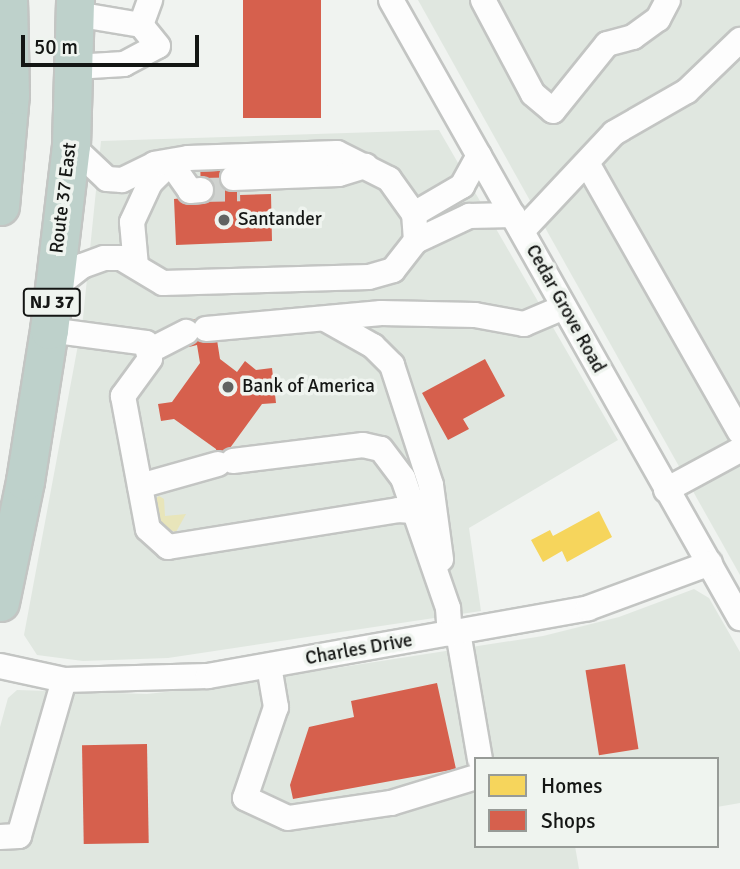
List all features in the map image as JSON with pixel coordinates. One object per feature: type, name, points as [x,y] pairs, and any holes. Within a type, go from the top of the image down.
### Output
[{"type":"highway","points":[[0,206],[8,0]]},
{"type":"highway","name":"Route 37 East","points":[[0,602],[49,330],[71,145],[75,7]]},
{"type":"street","points":[[141,25],[150,0]]},
{"type":"street","name":"Cedar Grove Road","points":[[391,0],[740,618]]},
{"type":"street","points":[[483,0],[533,94],[553,111],[607,44],[633,37],[658,19],[668,0]]},
{"type":"street","points":[[74,66],[137,60],[158,46],[141,25],[75,7]]},
{"type":"street","points":[[54,288],[82,266],[104,258],[121,258],[163,283],[369,277],[393,270],[416,241],[469,216],[518,223],[587,163],[614,133],[687,91],[740,40]]},
{"type":"street","points":[[136,266],[132,222],[150,183],[189,147],[338,142],[366,166],[389,179],[414,214],[416,241]]},
{"type":"street","points":[[71,145],[107,179],[122,180],[155,164],[170,162],[200,179]]},
{"type":"street","points":[[414,214],[462,186],[479,155]]},
{"type":"street","points":[[587,163],[737,418]]},
{"type":"street","points":[[235,178],[339,186],[366,166]]},
{"type":"street","points":[[149,351],[196,330],[382,313],[475,315],[524,324],[564,307]]},
{"type":"street","points":[[327,320],[373,345],[392,365],[431,485],[448,608],[480,757]]},
{"type":"street","points":[[49,330],[146,343],[150,359],[123,396],[148,530],[168,547],[398,510],[413,512]]},
{"type":"street","points":[[140,486],[225,462],[363,445],[381,449],[403,478],[448,608]]},
{"type":"street","points":[[666,490],[740,450]]},
{"type":"street","name":"Charles Drive","points":[[0,666],[64,680],[208,676],[588,608],[709,563]]},
{"type":"street","points":[[269,666],[276,707],[245,798],[288,818],[391,803],[474,779]]},
{"type":"street","points":[[10,837],[64,680]]},
{"type":"shaded area","points":[[418,0],[740,0],[740,575],[552,240]]},
{"type":"shaded area","points":[[439,130],[618,440],[469,528],[481,611],[168,658],[83,661],[37,655],[24,635],[83,318],[101,141]]},
{"type":"shaded area","points":[[159,496],[164,499],[165,516],[186,514],[176,532],[159,527],[154,500]]},
{"type":"shaded area","points":[[694,589],[709,598],[740,652],[740,803],[719,807],[719,757],[474,757],[474,848],[575,848],[579,869],[0,869],[0,727],[8,698],[17,690],[147,694],[220,686],[543,636],[619,617]]},
{"type":"building: Homes","points":[[599,511],[612,537],[567,562],[562,551],[543,562],[531,540],[550,530],[553,536]]},
{"type":"building: Shops","points":[[243,0],[321,0],[321,118],[243,118]]},
{"type":"building: Shops","name":"Santander","points":[[232,157],[240,195],[271,194],[272,241],[176,245],[174,199],[201,196],[200,158]]},
{"type":"building: Shops","name":"Bank of America","points":[[204,318],[208,341],[217,340],[220,359],[237,372],[245,361],[256,370],[272,368],[276,403],[262,404],[230,448],[234,470],[220,472],[216,449],[174,419],[161,421],[158,404],[172,402],[200,363],[197,345],[189,347],[184,321]]},
{"type":"building: Shops","points":[[485,359],[505,396],[463,419],[469,429],[448,440],[422,393]]},
{"type":"building: Shops","points":[[625,664],[638,749],[599,755],[585,670]]},
{"type":"building: Shops","points":[[437,683],[456,769],[293,799],[290,785],[309,727],[354,717],[351,701]]},
{"type":"building: Shops","points":[[147,744],[149,843],[84,844],[82,745]]},
{"type":"tunnel","points":[[201,190],[240,189]]},
{"type":"place","name":"Santander","points":[[224,220]]},
{"type":"place","name":"Bank of America","points":[[228,387]]}]
